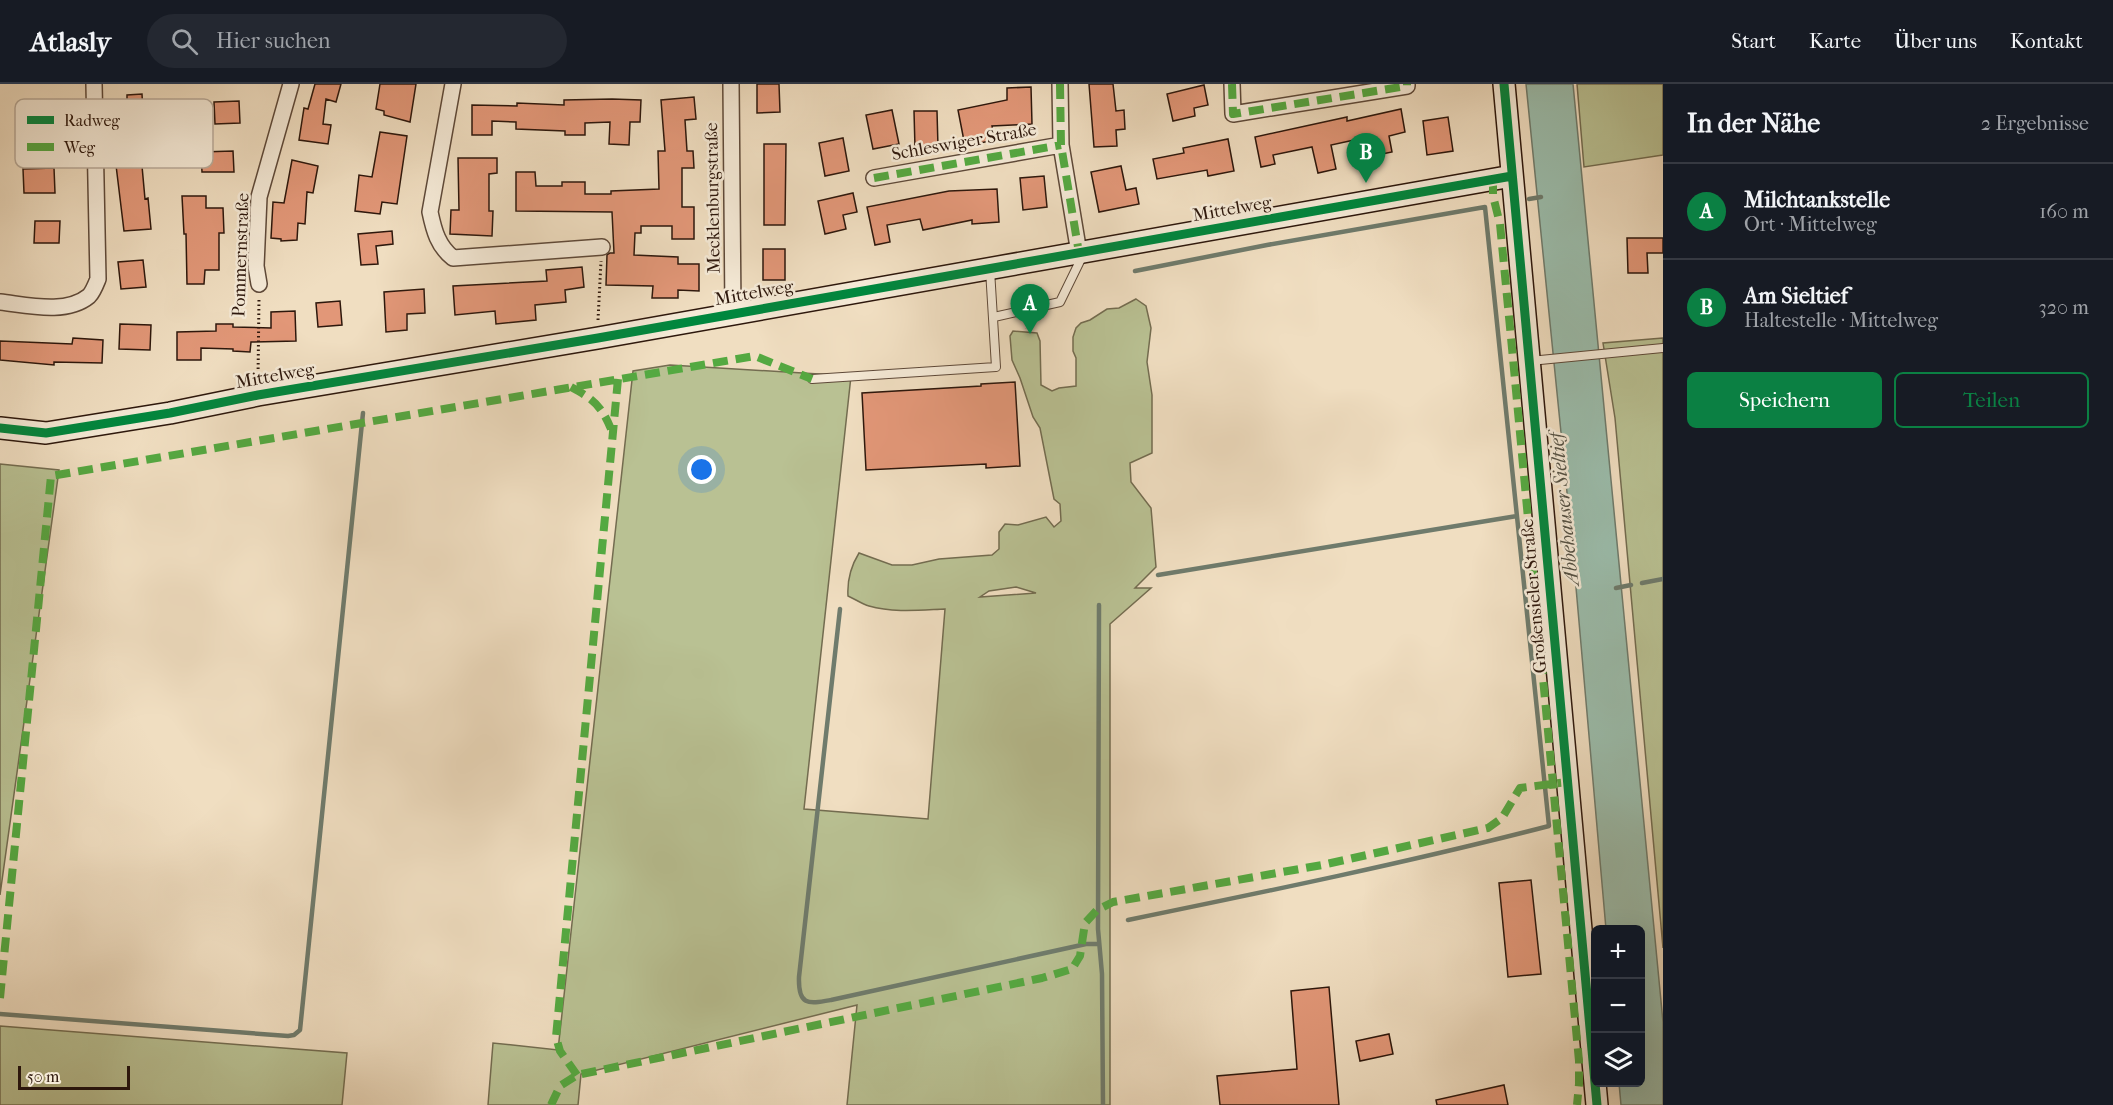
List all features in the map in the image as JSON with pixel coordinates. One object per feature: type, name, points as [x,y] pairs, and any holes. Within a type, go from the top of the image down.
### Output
[{"type":"street","points":[[94,84],[94,99]]},
{"type":"street","name":"Pommernstraße","points":[[259,284],[256,266],[259,197],[291,84]]},
{"type":"street","points":[[453,84],[430,212],[434,232],[444,251],[453,258],[602,247]]},
{"type":"street","name":"Mecklenburgstraße","points":[[731,84],[733,313]]},
{"type":"street","points":[[1060,84],[1060,145],[1079,253]]},
{"type":"street","points":[[1232,84],[1233,114],[1407,86],[1407,84]]},
{"type":"street","name":"Großensieler Straße","points":[[1504,84],[1512,176],[1539,360],[1597,1105]]},
{"type":"street","name":"Schleswiger Straße","points":[[874,178],[1060,145]]},
{"type":"street","points":[[0,302],[50,308],[71,305],[90,295],[98,279],[96,168]]},
{"type":"street","name":"Mittelweg","points":[[0,428],[46,433],[170,413],[258,395],[597,338],[1512,176]]},
{"type":"lane","points":[[994,317],[1060,302],[1080,261],[1079,253]]},
{"type":"lane","points":[[813,379],[996,367],[989,269]]},
{"type":"lane","points":[[1539,360],[1663,348]]},
{"type":"path","points":[[597,338],[602,247]]},
{"type":"shaded area","points":[[1526,84],[1573,84],[1663,1022],[1663,1105],[1621,1105],[1619,1087],[1645,1087],[1645,925],[1606,925],[1572,542]]},
{"type":"shaded area","points":[[1577,84],[1663,84],[1663,155],[1584,167]]},
{"type":"shaded area","points":[[1136,299],[1146,306],[1151,328],[1147,362],[1152,395],[1152,453],[1130,463],[1131,482],[1151,508],[1156,567],[1135,588],[1151,588],[1110,624],[1110,1105],[847,1105],[857,1005],[581,1074],[578,1105],[488,1105],[493,1043],[558,1050],[633,371],[670,365],[851,376],[804,809],[928,819],[945,609],[897,610],[864,604],[848,596],[852,568],[859,553],[892,565],[912,565],[939,559],[992,555],[999,549],[999,532],[1005,524],[1018,525],[1046,517],[1054,527],[1061,521],[1060,504],[1054,499],[1040,428],[1033,417],[1012,360],[1010,336],[1013,331],[1037,333],[1040,341],[1041,385],[1052,391],[1076,386],[1073,337],[1076,328],[1107,309],[1119,308]],"holes":[[[1016,587],[1036,593],[980,597],[989,591]]]},
{"type":"shaded area","points":[[1663,338],[1663,948],[1615,418],[1603,343]]},
{"type":"shaded area","points":[[0,464],[59,470],[0,895]]},
{"type":"shaded area","points":[[0,1026],[347,1053],[342,1105],[0,1105]]},
{"type":"building","points":[[315,84],[341,84],[336,102],[326,99],[323,124],[331,125],[328,144],[299,140],[304,108],[308,109]]},
{"type":"building","points":[[380,84],[416,84],[410,122],[384,115],[384,111],[376,109]]},
{"type":"building","points":[[757,84],[779,84],[780,112],[757,113]]},
{"type":"building","points":[[1089,84],[1113,84],[1116,111],[1124,110],[1125,129],[1116,130],[1117,146],[1094,147]]},
{"type":"building","points":[[1204,85],[1208,105],[1194,108],[1195,116],[1173,121],[1167,94]]},
{"type":"building","points":[[1031,87],[1032,124],[992,126],[995,140],[965,146],[958,110],[1007,100],[1007,88]]},
{"type":"building","points":[[142,94],[142,99],[127,99],[127,95]]},
{"type":"building","points":[[694,97],[696,119],[685,120],[687,151],[693,151],[694,168],[682,168],[682,207],[694,207],[694,239],[672,239],[672,226],[641,226],[641,233],[635,233],[634,255],[678,257],[678,264],[699,264],[699,291],[678,290],[678,298],[652,298],[653,286],[606,285],[607,255],[614,253],[612,212],[516,211],[516,172],[535,172],[536,186],[562,186],[562,182],[585,182],[585,194],[659,189],[658,151],[665,151],[661,100]]},
{"type":"building","points":[[564,100],[641,100],[640,122],[630,122],[629,145],[609,144],[610,122],[585,123],[585,135],[565,135],[565,131],[516,129],[516,122],[492,121],[492,135],[472,135],[472,105],[517,106],[517,103],[564,105]]},
{"type":"building","points":[[239,101],[240,123],[215,124],[214,102]]},
{"type":"building","points":[[1401,109],[1405,132],[1389,136],[1392,152],[1372,156],[1368,137],[1331,145],[1336,169],[1318,173],[1312,147],[1273,155],[1275,164],[1261,167],[1255,137],[1347,117],[1347,121]]},
{"type":"building","points":[[892,110],[899,144],[873,149],[866,115]]},
{"type":"building","points":[[914,111],[937,111],[938,147],[915,148]]},
{"type":"building","points":[[1448,117],[1453,151],[1427,155],[1423,121]]},
{"type":"building","points":[[380,132],[407,136],[397,204],[382,202],[380,214],[355,211],[359,175],[372,177]]},
{"type":"building","points":[[843,138],[849,171],[825,176],[819,143]]},
{"type":"building","points":[[1228,139],[1234,171],[1208,176],[1207,170],[1157,179],[1153,159],[1184,153],[1183,148]]},
{"type":"building","points":[[764,144],[786,144],[785,225],[764,225]]},
{"type":"building","points":[[233,151],[234,172],[202,172],[202,168],[213,168],[213,152]]},
{"type":"building","points":[[458,158],[497,158],[497,173],[489,174],[489,211],[493,211],[492,236],[450,234],[451,210],[459,210]]},
{"type":"building","points":[[292,160],[318,166],[313,193],[307,192],[305,224],[298,223],[297,240],[281,241],[281,239],[271,238],[273,202],[284,203]]},
{"type":"building","points":[[1121,166],[1126,190],[1136,188],[1139,204],[1099,212],[1091,172]]},
{"type":"building","points":[[54,168],[55,193],[24,193],[23,169]]},
{"type":"building","points":[[116,168],[142,168],[151,229],[124,231]]},
{"type":"building","points":[[1044,176],[1047,207],[1023,210],[1020,178]]},
{"type":"building","points":[[997,189],[999,222],[972,224],[972,220],[923,230],[920,219],[887,225],[890,242],[875,245],[867,207],[949,191]]},
{"type":"building","points":[[853,193],[857,212],[843,215],[846,229],[825,234],[818,201]]},
{"type":"building","points":[[182,196],[206,196],[206,208],[223,208],[224,233],[219,233],[219,270],[205,270],[204,284],[187,284],[186,234],[184,234]]},
{"type":"building","points":[[35,221],[60,221],[59,243],[34,243]]},
{"type":"building","points":[[392,231],[393,244],[376,246],[378,264],[361,265],[358,234]]},
{"type":"building","points":[[1627,238],[1663,238],[1663,253],[1647,253],[1648,273],[1628,273]]},
{"type":"building","points":[[763,249],[785,249],[785,280],[763,280]]},
{"type":"building","points":[[143,260],[146,287],[121,289],[118,262]]},
{"type":"building","points":[[582,267],[584,287],[565,290],[566,302],[535,305],[536,320],[496,324],[495,311],[455,315],[453,286],[547,281],[546,270]]},
{"type":"building","points":[[424,289],[425,313],[407,314],[407,330],[386,332],[384,292]]},
{"type":"building","points":[[340,301],[342,325],[318,327],[316,303]]},
{"type":"building","points":[[295,311],[296,341],[251,342],[250,352],[201,348],[201,360],[177,360],[177,332],[216,331],[216,324],[271,328],[271,312]]},
{"type":"building","points":[[120,324],[151,325],[150,350],[119,349]]},
{"type":"building","points":[[73,338],[103,340],[102,363],[54,362],[54,365],[0,360],[0,341],[72,344]]},
{"type":"building","points":[[1015,382],[1020,466],[986,468],[986,464],[866,470],[862,393]]},
{"type":"building","points":[[1531,880],[1541,974],[1508,977],[1499,883]]},
{"type":"building","points":[[1329,987],[1339,1105],[1220,1105],[1217,1076],[1297,1069],[1291,991]]},
{"type":"building","points":[[1389,1034],[1393,1054],[1360,1061],[1356,1041]]},
{"type":"building","points":[[1504,1085],[1508,1105],[1437,1105],[1436,1100]]},
{"type":"waterway","points":[[1529,199],[1541,197]]},
{"type":"waterway","points":[[1128,920],[1392,864],[1549,826],[1485,207],[1267,245],[1135,271]]},
{"type":"waterway","points":[[0,1014],[288,1036],[300,1030],[363,413]]},
{"type":"waterway","points":[[1158,575],[1517,516]]},
{"type":"waterway","points":[[1642,583],[1663,579]]},
{"type":"waterway","points":[[1616,588],[1631,585]]},
{"type":"waterway","points":[[1099,605],[1098,929],[1102,974],[1103,1105]]},
{"type":"waterway","points":[[840,609],[799,977],[800,993],[803,998],[811,1002],[831,1000],[1086,944],[1099,944]]},
{"type":"marked path","points":[[1060,84],[1061,145],[1079,253]]},
{"type":"marked path","points":[[1232,84],[1233,114],[1407,86],[1407,84]]},
{"type":"marked path","points":[[874,178],[1061,145]]},
{"type":"marked path","points":[[1493,179],[1493,196],[1500,224],[1579,1061],[1577,1105]]},
{"type":"marked path","points":[[0,998],[51,476],[755,356],[812,379]]},
{"type":"marked path","points":[[577,1075],[560,1051],[556,1037],[618,379]]},
{"type":"marked path","points":[[571,387],[596,404],[611,429]]},
{"type":"marked path","points":[[551,1105],[560,1086],[577,1075],[1042,978],[1072,969],[1080,956],[1085,923],[1097,910],[1113,902],[1322,865],[1488,828],[1502,818],[1520,788],[1567,782]]},
{"type":"cycle path","points":[[1504,84],[1597,1105]]},
{"type":"cycle path","points":[[0,428],[46,433],[170,413],[258,395],[598,338],[1512,176]]},
{"type":"place","name":"Am Sieltief","points":[[1366,183]]},
{"type":"place","name":"Milchtankstelle","points":[[1030,334]]},
{"type":"water label","name":"Abbehauser Sieltief","points":[[1564,509]]}]
